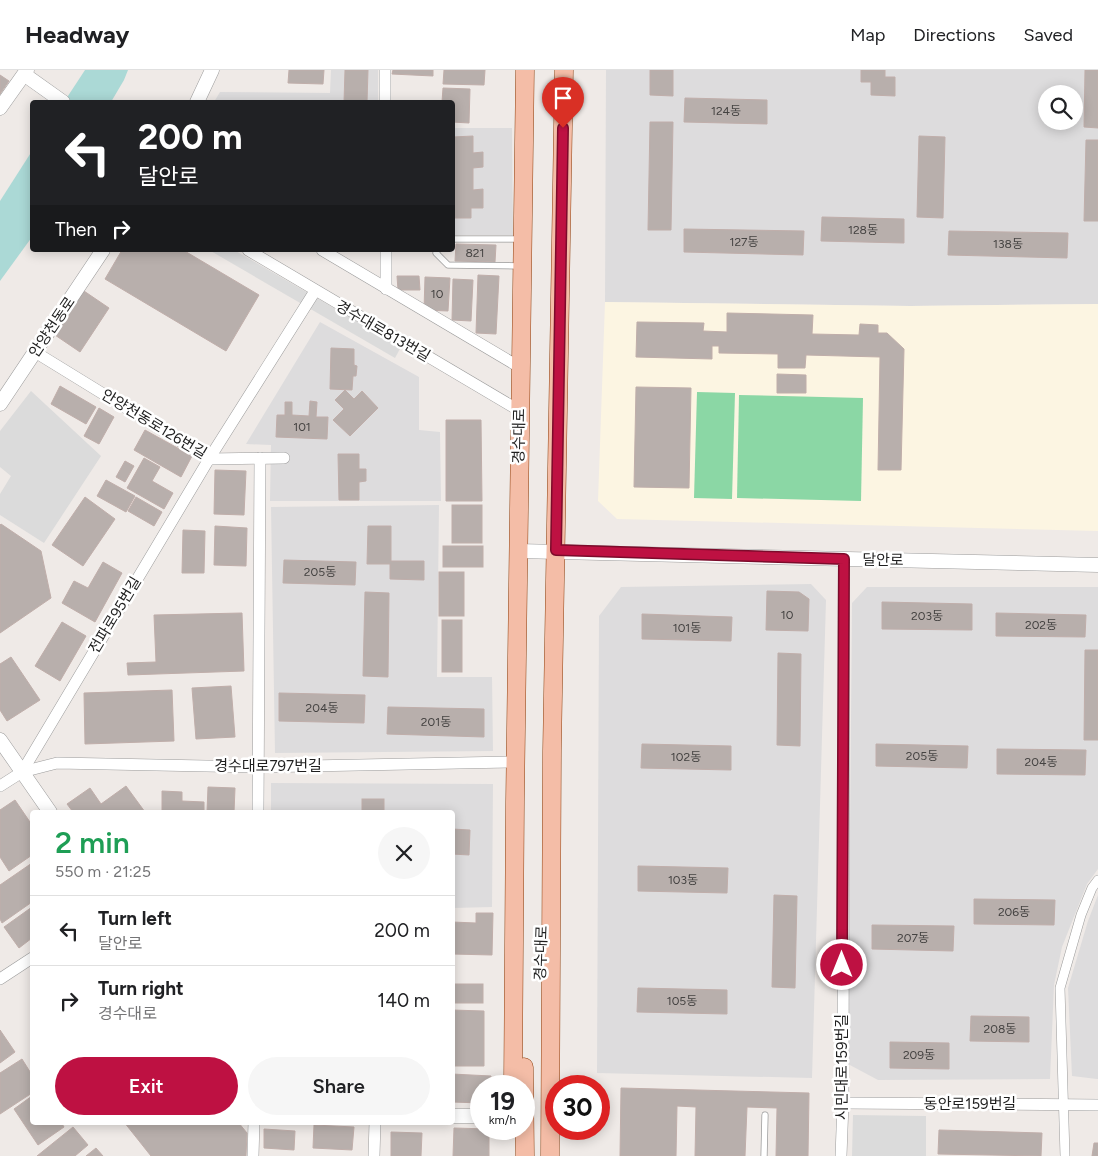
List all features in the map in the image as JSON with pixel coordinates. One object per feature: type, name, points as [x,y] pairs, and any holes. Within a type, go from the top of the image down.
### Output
[{"type":"main road","name":"경수대로","points":[[513,1075],[515,762],[525,70]]},
{"type":"main road","name":"경수대로","points":[[550,1156],[552,751],[564,70]]},
{"type":"main road","name":"경수대로","points":[[539,1156],[539,961],[552,751]]},
{"type":"main road","name":"경수대로","points":[[515,802],[524,962],[525,1156]]},
{"type":"main road","points":[[512,1156],[513,1140]]},
{"type":"street","points":[[198,100],[212,70]]},
{"type":"street","points":[[385,70],[385,100]]},
{"type":"street","points":[[0,108],[23,72],[60,100]]},
{"type":"street","name":"안양천동로","points":[[0,404],[102,252]]},
{"type":"street","name":"경수대로813번길","points":[[251,252],[520,411]]},
{"type":"street","points":[[325,252],[520,368]]},
{"type":"street","points":[[386,252],[386,289]]},
{"type":"street","name":"전파로95번길","points":[[22,772],[209,459],[315,291]]},
{"type":"street","name":"안양천동로126번길","points":[[36,352],[209,459],[284,458]]},
{"type":"street","points":[[258,810],[260,458]]},
{"type":"street","name":"달안로","points":[[518,551],[556,550],[1098,565]]},
{"type":"street","name":"시민대로159번길","points":[[840,1156],[843,1103],[844,559]]},
{"type":"street","points":[[0,740],[49,810]]},
{"type":"street","name":"경수대로797번길","points":[[22,772],[57,763],[258,767],[515,762]]},
{"type":"street","points":[[0,786],[22,772]]},
{"type":"street","points":[[1064,1156],[1060,988],[1081,915],[1092,888],[1098,880]]},
{"type":"street","points":[[0,979],[30,959]]},
{"type":"street","name":"동안로159번길","points":[[843,1103],[1098,1104]]},
{"type":"street","points":[[455,1116],[470,1116]]},
{"type":"street","points":[[253,1156],[254,1125]]},
{"type":"street","points":[[374,1156],[375,1125]]},
{"type":"lane","points":[[455,239],[522,239]]},
{"type":"lane","points":[[437,252],[448,265],[522,266]]},
{"type":"lane","points":[[764,1156],[765,1115]]},
{"type":"shaded area","points":[[331,70],[378,70],[378,100],[215,100],[220,92],[330,93]]},
{"type":"shaded area","points":[[606,70],[1098,70],[1098,304],[910,306],[605,302]]},
{"type":"shaded area","points":[[455,128],[512,128],[513,235],[455,235]]},
{"type":"shaded area","points":[[212,252],[237,252],[401,347],[395,358]]},
{"type":"shaded area","points":[[605,302],[910,306],[1098,304],[1098,531],[617,519],[598,501]]},
{"type":"shaded area","points":[[320,322],[419,377],[419,430],[440,432],[441,501],[270,501],[271,445],[246,444]]},
{"type":"shaded area","points":[[31,391],[101,456],[44,543],[0,515],[0,494],[11,476],[0,467],[0,431]]},
{"type":"shaded area","points":[[439,505],[437,677],[492,677],[493,751],[275,753],[271,507]]},
{"type":"shaded area","points":[[811,584],[826,600],[812,1078],[597,1073],[599,616],[621,587]]},
{"type":"shaded area","points":[[867,587],[1098,587],[1098,869],[1087,884],[1062,947],[1054,985],[1050,1079],[878,1080],[848,1064],[852,603]]},
{"type":"shaded area","points":[[271,783],[493,784],[492,907],[455,908],[455,810],[271,810]]},
{"type":"shaded area","points":[[1098,895],[1097,1079],[1072,1076],[1068,988],[1088,921]]},
{"type":"shaded area","points":[[853,1115],[926,1116],[926,1156],[852,1156]]},
{"type":"green space","points":[[697,392],[735,393],[732,499],[694,498]]},
{"type":"green space","points":[[739,395],[863,398],[861,501],[737,498]]},
{"type":"water","points":[[85,70],[128,70],[112,100],[65,100]]},
{"type":"water","points":[[30,154],[30,240],[0,281],[0,201]]},
{"type":"building","points":[[289,70],[324,70],[323,84],[288,83]]},
{"type":"building","points":[[345,70],[368,70],[367,100],[344,100]]},
{"type":"building","points":[[393,70],[433,70],[433,76],[392,74]]},
{"type":"building","points":[[444,70],[485,70],[484,85],[443,84]]},
{"type":"building","points":[[650,70],[673,70],[673,96],[650,95]]},
{"type":"building","points":[[861,70],[885,70],[885,77],[895,77],[895,96],[871,95],[871,82],[861,82]]},
{"type":"building","points":[[1085,70],[1098,70],[1098,128],[1084,127]]},
{"type":"building","points":[[0,75],[9,81],[0,94]]},
{"type":"building","points":[[443,88],[470,89],[469,123],[455,122],[455,100],[442,100]]},
{"type":"building","points":[[685,98],[767,100],[767,124],[684,122]]},
{"type":"building","points":[[650,122],[673,122],[671,230],[648,230]]},
{"type":"building","points":[[473,136],[473,153],[483,152],[483,167],[473,168],[473,190],[483,189],[483,208],[471,208],[471,218],[455,218],[455,137]]},
{"type":"building","points":[[919,136],[945,137],[943,218],[917,217]]},
{"type":"building","points":[[1086,140],[1098,140],[1098,221],[1084,221]]},
{"type":"building","points":[[822,217],[904,219],[904,243],[821,241]]},
{"type":"building","points":[[684,229],[804,231],[803,255],[684,252]]},
{"type":"building","points":[[949,231],[1068,233],[1067,258],[948,255]]},
{"type":"building","points":[[456,244],[496,245],[495,262],[455,261]]},
{"type":"building","points":[[121,252],[186,252],[259,295],[226,351],[105,279]]},
{"type":"building","points":[[478,275],[499,276],[496,334],[476,333]]},
{"type":"building","points":[[397,276],[419,276],[420,290],[398,290]]},
{"type":"building","points":[[425,277],[450,278],[448,311],[424,310]]},
{"type":"building","points":[[453,279],[473,280],[471,321],[452,320]]},
{"type":"building","points":[[81,289],[109,308],[80,352],[52,333]]},
{"type":"building","points":[[727,313],[813,315],[812,334],[859,335],[860,324],[878,325],[878,333],[887,333],[904,349],[901,470],[878,470],[880,357],[806,355],[805,368],[778,368],[778,354],[719,353],[719,346],[712,346],[712,359],[636,357],[637,322],[704,323],[703,331],[727,332]]},
{"type":"building","points":[[331,348],[354,349],[354,365],[357,366],[356,376],[353,376],[352,390],[330,389]]},
{"type":"building","points":[[777,374],[806,375],[806,393],[777,393]]},
{"type":"building","points":[[60,386],[96,407],[86,424],[51,404]]},
{"type":"building","points":[[636,387],[691,388],[689,488],[634,487]]},
{"type":"building","points":[[345,390],[354,399],[362,391],[378,408],[350,436],[333,420],[344,409],[335,400]]},
{"type":"building","points":[[310,401],[317,402],[316,417],[328,417],[327,439],[276,437],[277,415],[285,415],[285,402],[292,402],[292,415],[309,416]]},
{"type":"building","points":[[99,408],[114,417],[99,444],[84,436]]},
{"type":"building","points":[[446,420],[481,420],[482,501],[446,501]]},
{"type":"building","points":[[145,430],[192,456],[181,477],[134,450]]},
{"type":"building","points":[[338,454],[359,454],[359,469],[366,469],[366,481],[359,482],[359,500],[339,500]]},
{"type":"building","points":[[144,458],[160,467],[152,481],[173,493],[164,509],[127,488]]},
{"type":"building","points":[[125,461],[134,466],[125,482],[116,477]]},
{"type":"building","points":[[215,470],[246,471],[244,515],[214,514]]},
{"type":"building","points":[[106,480],[135,496],[126,512],[97,496]]},
{"type":"building","points":[[85,497],[115,519],[83,566],[52,545]]},
{"type":"building","points":[[136,497],[162,512],[154,526],[128,511]]},
{"type":"building","points":[[452,505],[482,505],[482,543],[452,543]]},
{"type":"building","points":[[0,525],[41,551],[51,598],[0,633]]},
{"type":"building","points":[[215,526],[247,528],[246,566],[214,565]]},
{"type":"building","points":[[368,526],[391,526],[391,561],[424,561],[424,580],[390,579],[390,564],[367,564]]},
{"type":"building","points":[[183,530],[205,531],[204,573],[182,573]]},
{"type":"building","points":[[443,546],[483,546],[483,567],[443,567]]},
{"type":"building","points":[[284,560],[356,562],[355,585],[283,583]]},
{"type":"building","points":[[103,562],[122,573],[95,622],[62,603],[74,581],[88,588]]},
{"type":"building","points":[[439,572],[464,572],[464,616],[439,616]]},
{"type":"building","points":[[767,591],[799,592],[809,599],[808,631],[766,630]]},
{"type":"building","points":[[365,592],[389,593],[388,677],[363,676]]},
{"type":"building","points":[[882,602],[972,604],[972,630],[882,629]]},
{"type":"building","points":[[242,613],[244,671],[128,675],[127,663],[156,662],[154,615]]},
{"type":"building","points":[[996,613],[1086,615],[1085,637],[996,636]]},
{"type":"building","points":[[642,614],[732,617],[731,641],[642,639]]},
{"type":"building","points":[[442,620],[462,620],[462,672],[442,672]]},
{"type":"building","points":[[62,622],[86,636],[60,681],[35,666]]},
{"type":"building","points":[[1085,650],[1098,650],[1098,740],[1084,740]]},
{"type":"building","points":[[778,653],[801,654],[800,746],[777,745]]},
{"type":"building","points":[[11,657],[40,700],[7,721],[0,710],[0,664]]},
{"type":"building","points":[[231,686],[235,737],[196,739],[192,688]]},
{"type":"building","points":[[172,690],[174,741],[85,744],[84,693]]},
{"type":"building","points":[[279,693],[365,695],[364,723],[279,721]]},
{"type":"building","points":[[388,707],[484,709],[484,737],[387,734]]},
{"type":"building","points":[[642,744],[731,746],[731,770],[641,768]]},
{"type":"building","points":[[876,744],[968,746],[967,768],[876,766]]},
{"type":"building","points":[[997,749],[1086,750],[1085,775],[997,774]]},
{"type":"building","points":[[126,786],[144,810],[72,810],[67,804],[90,788],[101,804]]},
{"type":"building","points":[[208,787],[235,788],[234,810],[207,810]]},
{"type":"building","points":[[162,791],[182,792],[182,801],[204,802],[204,810],[162,810]]},
{"type":"building","points":[[362,799],[384,799],[384,810],[362,810]]},
{"type":"building","points":[[15,800],[30,822],[30,856],[9,871],[0,857],[0,810]]},
{"type":"building","points":[[455,829],[470,830],[469,855],[455,854]]},
{"type":"building","points":[[30,864],[30,903],[2,923],[0,919],[0,885]]},
{"type":"building","points":[[638,866],[728,868],[727,893],[638,891]]},
{"type":"building","points":[[774,895],[797,896],[795,988],[772,987]]},
{"type":"building","points":[[974,899],[1055,900],[1054,925],[974,924]]},
{"type":"building","points":[[30,908],[30,940],[19,948],[4,927]]},
{"type":"building","points":[[476,913],[493,913],[492,955],[455,954],[455,922],[476,923]]},
{"type":"building","points":[[872,925],[954,926],[953,951],[872,949]]},
{"type":"building","points":[[455,984],[483,984],[483,1003],[455,1003]]},
{"type":"building","points":[[638,988],[727,990],[727,1014],[637,1012]]},
{"type":"building","points":[[455,1010],[484,1011],[484,1066],[455,1066]]},
{"type":"building","points":[[971,1016],[1029,1017],[1029,1042],[970,1041]]},
{"type":"building","points":[[0,1030],[15,1052],[0,1063]]},
{"type":"building","points":[[890,1042],[949,1043],[949,1069],[890,1068]]},
{"type":"building","points":[[22,1059],[30,1072],[30,1094],[0,1114],[0,1073]]},
{"type":"building","points":[[455,1074],[471,1075],[470,1103],[455,1102]]},
{"type":"building","points":[[621,1088],[809,1093],[808,1156],[776,1156],[777,1108],[747,1107],[745,1156],[695,1156],[696,1107],[677,1106],[676,1156],[620,1156]]},
{"type":"building","points":[[30,1097],[30,1125],[63,1125],[64,1127],[38,1145],[14,1109]]},
{"type":"building","points":[[126,1125],[240,1125],[247,1133],[246,1156],[151,1156]]},
{"type":"building","points":[[314,1125],[354,1127],[352,1150],[313,1148]]},
{"type":"building","points":[[73,1127],[88,1145],[75,1156],[37,1156]]},
{"type":"building","points":[[454,1128],[470,1128],[470,1140],[489,1140],[489,1156],[453,1156]]},
{"type":"building","points":[[264,1129],[295,1131],[294,1150],[264,1148]]},
{"type":"building","points":[[939,1130],[1042,1133],[1041,1156],[938,1154]]},
{"type":"building","points":[[391,1132],[422,1133],[421,1156],[391,1156]]},
{"type":"building","points":[[1094,1143],[1098,1143],[1098,1156],[1092,1156]]},
{"type":"building","points":[[96,1148],[103,1156],[86,1156]]},
{"type":"route","points":[[563,128],[556,550],[844,559],[842,965]]}]
